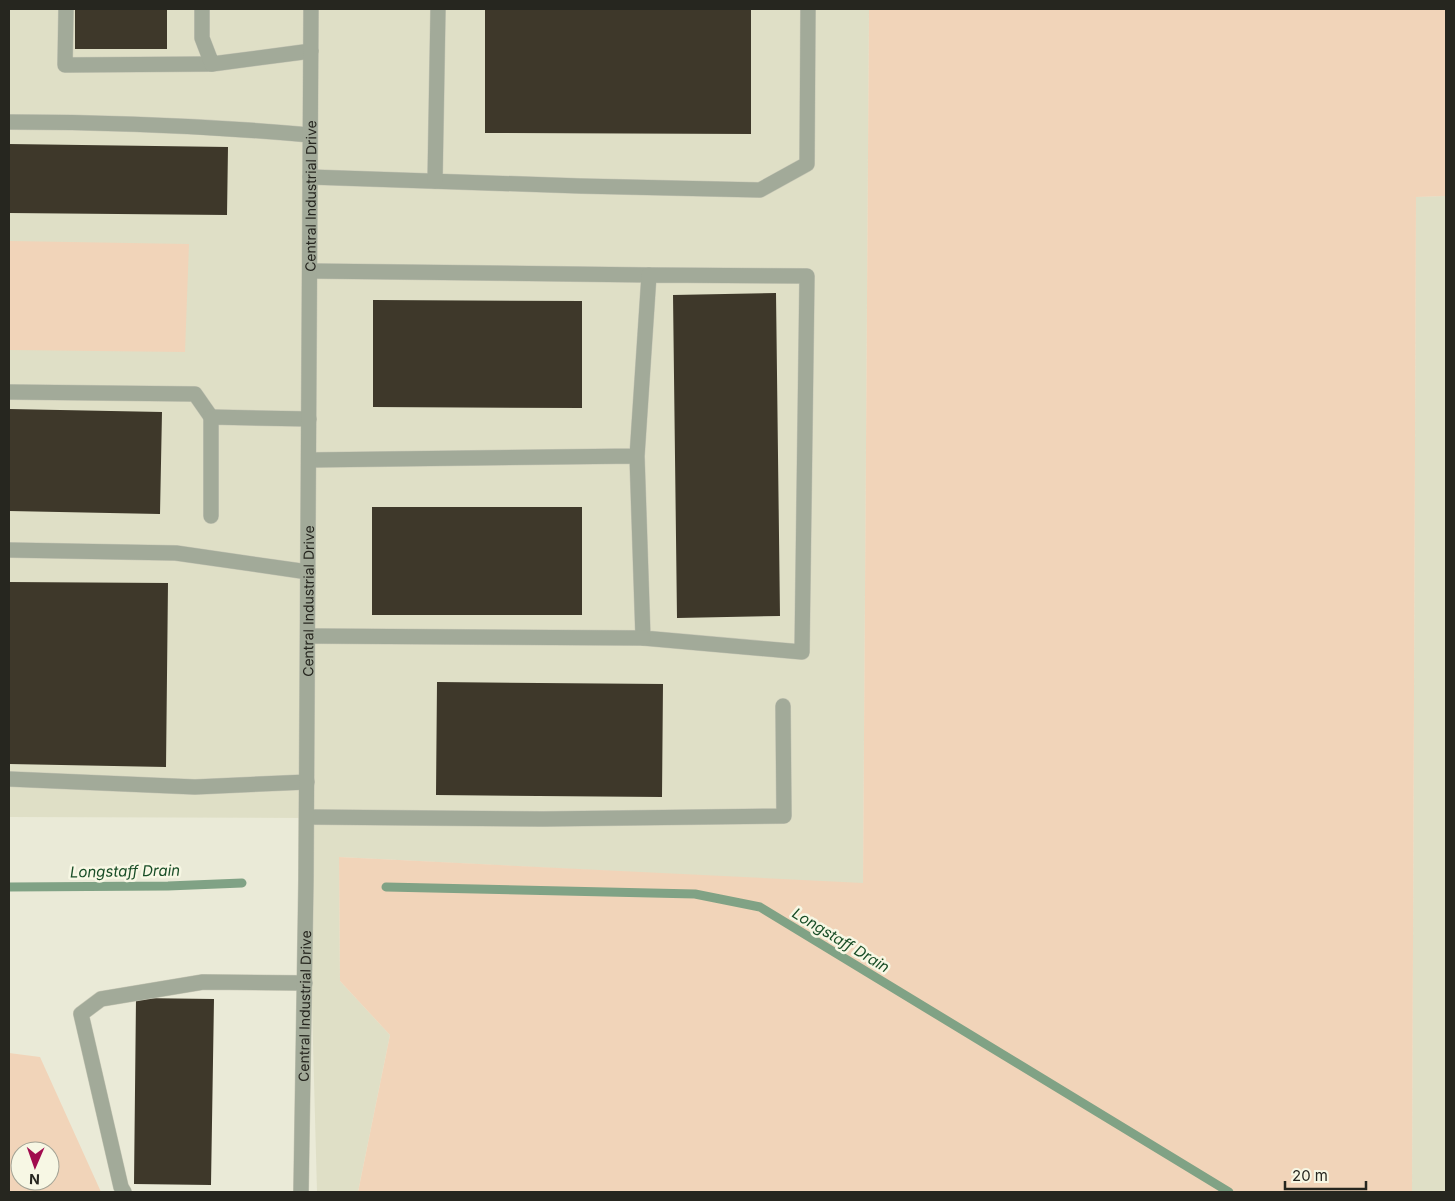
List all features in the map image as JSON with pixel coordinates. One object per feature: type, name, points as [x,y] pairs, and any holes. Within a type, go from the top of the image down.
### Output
[{"type":"street","points":[[66,9],[65,65],[212,64],[311,51]]},
{"type":"street","points":[[202,9],[202,38],[212,64]]},
{"type":"street","name":"Central Industrial Drive","points":[[301,1192],[307,817],[311,9]]},
{"type":"street","points":[[435,181],[438,9]]},
{"type":"street","points":[[310,177],[760,190],[807,164],[808,9]]},
{"type":"street","points":[[9,122],[121,123],[229,127],[310,135]]},
{"type":"street","points":[[308,636],[642,638],[802,652],[806,276],[310,271]]},
{"type":"street","points":[[642,638],[637,456],[649,275]]},
{"type":"street","points":[[9,392],[195,394],[211,417],[211,516]]},
{"type":"street","points":[[211,417],[309,419]]},
{"type":"street","points":[[309,460],[637,456]]},
{"type":"street","points":[[9,550],[176,553],[308,572]]},
{"type":"street","points":[[307,817],[543,819],[784,816],[783,706]]},
{"type":"street","points":[[9,779],[195,787],[307,782]]},
{"type":"street","points":[[124,1192],[81,1014],[101,999],[203,982],[305,983]]},
{"type":"shaded area","points":[[9,9],[869,9],[863,884],[339,857],[340,981],[390,1035],[358,1192],[317,1192],[307,818],[9,817]]},
{"type":"shaded area","points":[[869,9],[1446,9],[1446,196],[1416,197],[1412,1192],[358,1192],[390,1035],[340,981],[339,857],[863,883]]},
{"type":"shaded area","points":[[1446,196],[1446,1192],[1412,1192],[1416,197]]},
{"type":"shaded area","points":[[9,241],[189,244],[185,352],[9,350]]},
{"type":"shaded area","points":[[9,1053],[40,1057],[101,1192],[9,1192]]},
{"type":"building","points":[[75,9],[167,9],[167,49],[75,49]]},
{"type":"building","points":[[485,9],[751,9],[751,134],[485,133]]},
{"type":"building","points":[[9,144],[228,147],[227,215],[9,213]]},
{"type":"building","points":[[776,293],[780,616],[677,618],[673,295]]},
{"type":"building","points":[[373,300],[582,301],[582,408],[373,407]]},
{"type":"building","points":[[9,409],[162,412],[160,514],[9,511]]},
{"type":"building","points":[[372,507],[582,507],[582,615],[372,615]]},
{"type":"building","points":[[9,582],[168,583],[166,767],[9,764]]},
{"type":"building","points":[[437,682],[663,684],[662,797],[436,795]]},
{"type":"building","points":[[136,998],[214,999],[211,1185],[134,1184]]},
{"type":"waterway","name":"Longstaff Drain","points":[[9,887],[168,886],[242,883]]},
{"type":"waterway","name":"Longstaff Drain","points":[[386,887],[695,894],[760,907],[1229,1192]]}]
